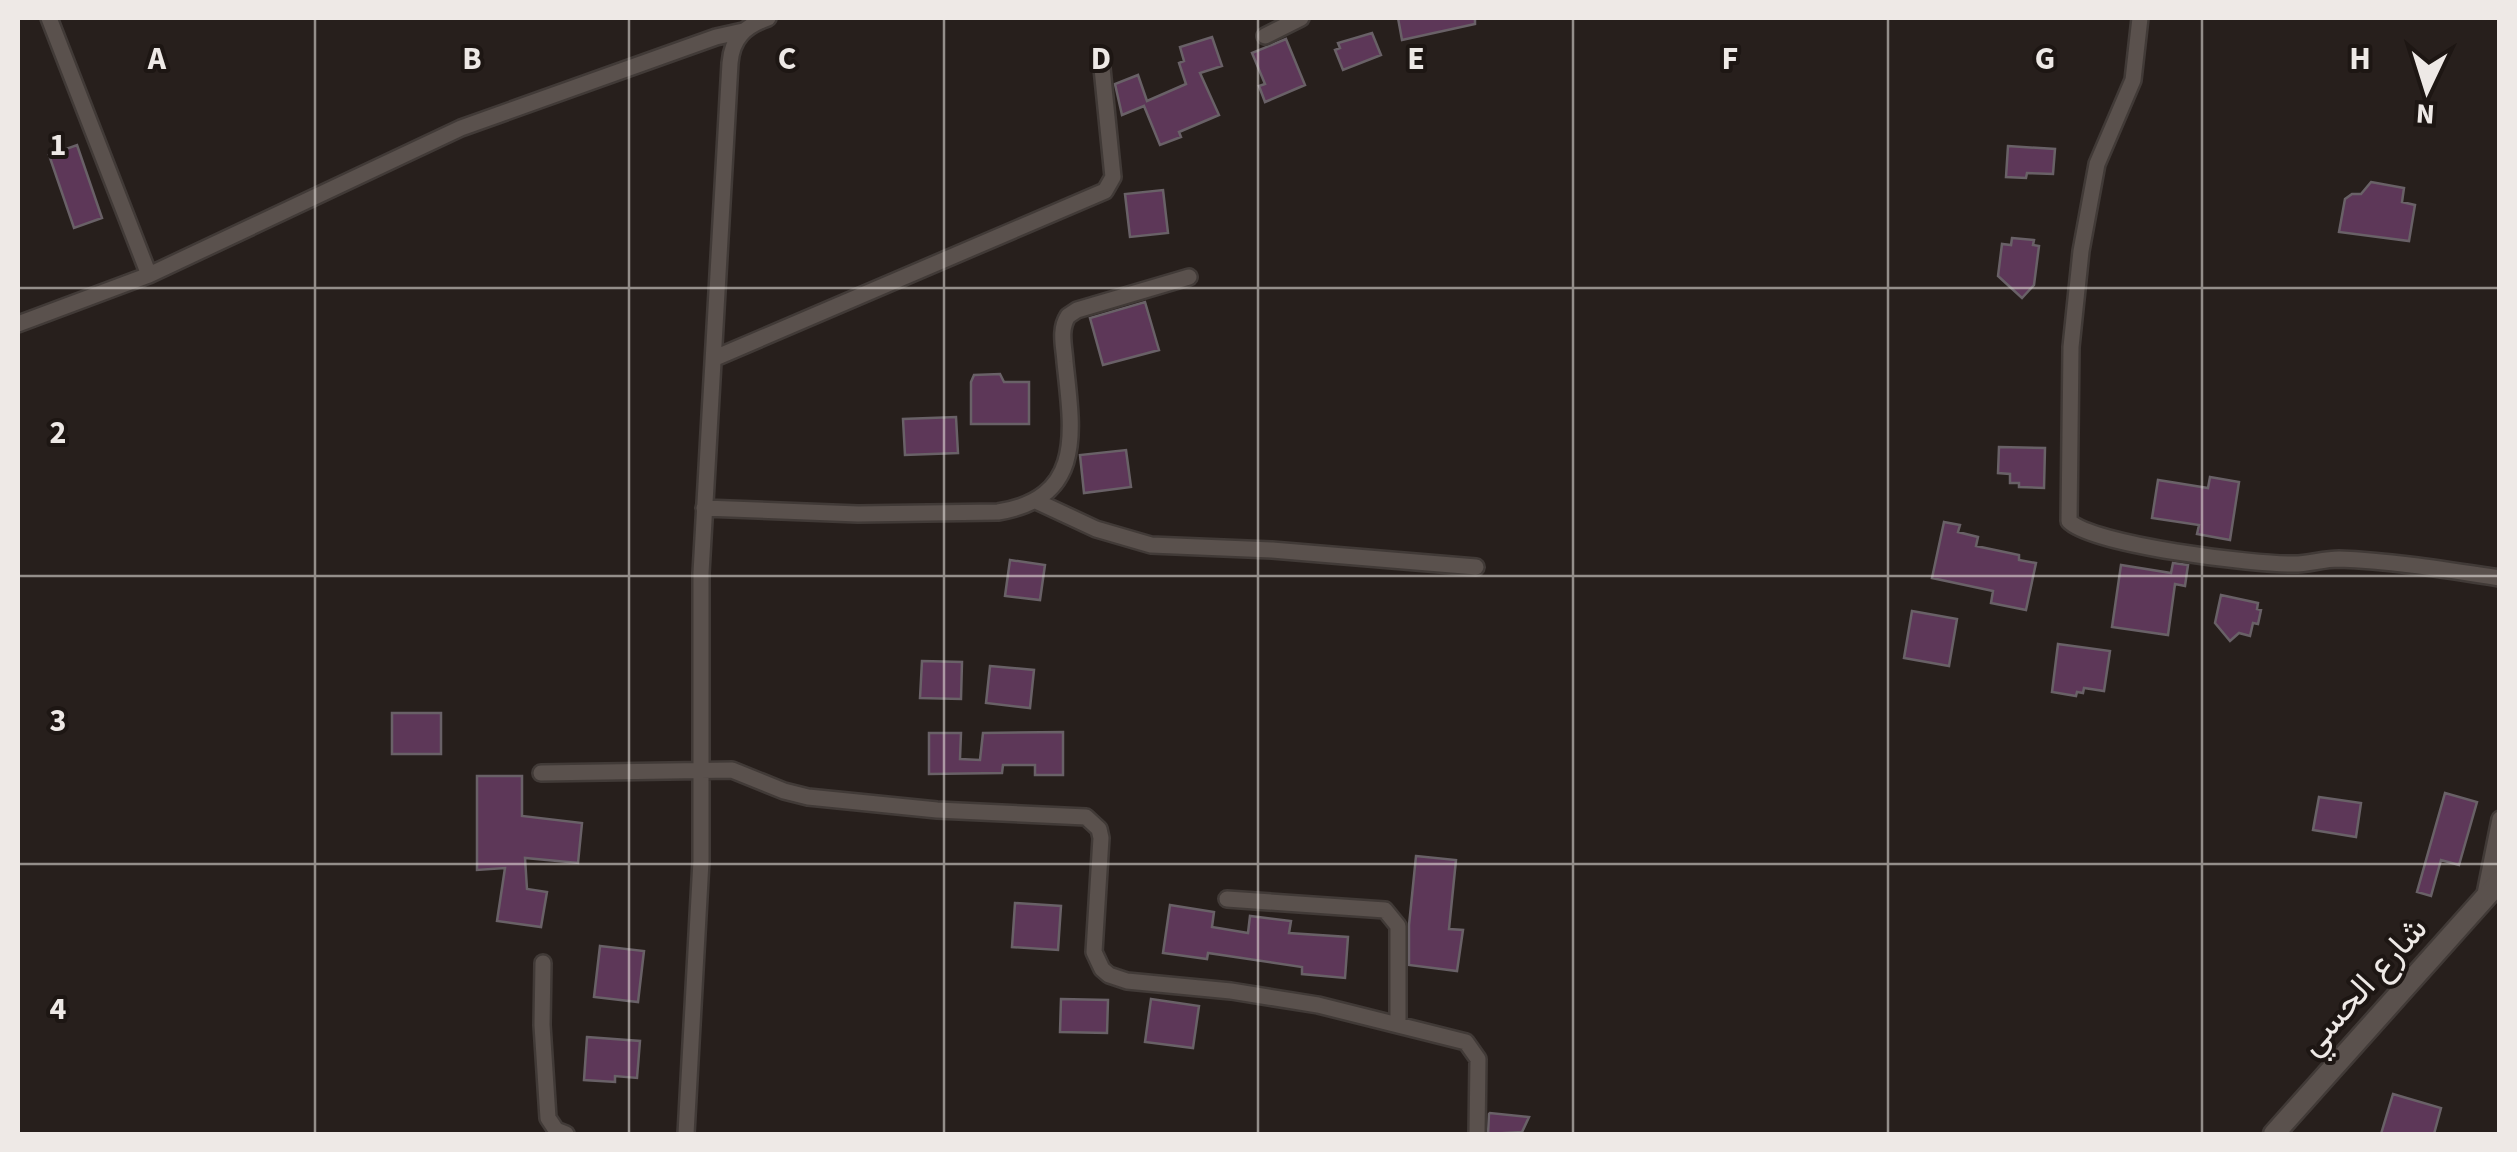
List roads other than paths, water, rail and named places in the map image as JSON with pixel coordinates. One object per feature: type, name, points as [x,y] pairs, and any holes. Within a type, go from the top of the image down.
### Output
[{"type":"street","points":[[49,18],[149,275]]},
{"type":"street","points":[[18,324],[149,275],[460,128],[716,37],[743,31],[768,18]]},
{"type":"street","points":[[1265,36],[1301,18]]},
{"type":"street","points":[[2140,18],[2133,80],[2097,164],[2080,251],[2070,347],[2069,521],[2080,529],[2154,548],[2245,562],[2298,565],[2340,559],[2500,578]]},
{"type":"street","points":[[686,1134],[697,954],[704,508],[730,63],[736,40],[743,31]]},
{"type":"street","points":[[715,358],[1106,191],[1114,177],[1102,68]]},
{"type":"street","points":[[704,508],[858,514],[1018,509],[1052,488],[1070,452],[1064,320],[1077,310],[1189,277]]},
{"type":"street","points":[[1036,500],[1114,536],[1151,545],[1272,550],[1476,567]]},
{"type":"street","points":[[541,773],[732,770],[808,797],[937,810],[1086,816],[1099,829],[1101,838],[1094,952],[1109,976],[1274,996],[1459,1040],[1476,1052],[1479,1066],[1477,1134]]},
{"type":"street","points":[[2484,899],[2500,819]]},
{"type":"street","name":"شارع الحسي","points":[[2274,1134],[2500,881]]},
{"type":"street","points":[[1227,899],[1385,910],[1398,926],[1398,1024]]},
{"type":"street","points":[[543,962],[542,1025],[548,1118],[556,1130],[566,1134]]}]
